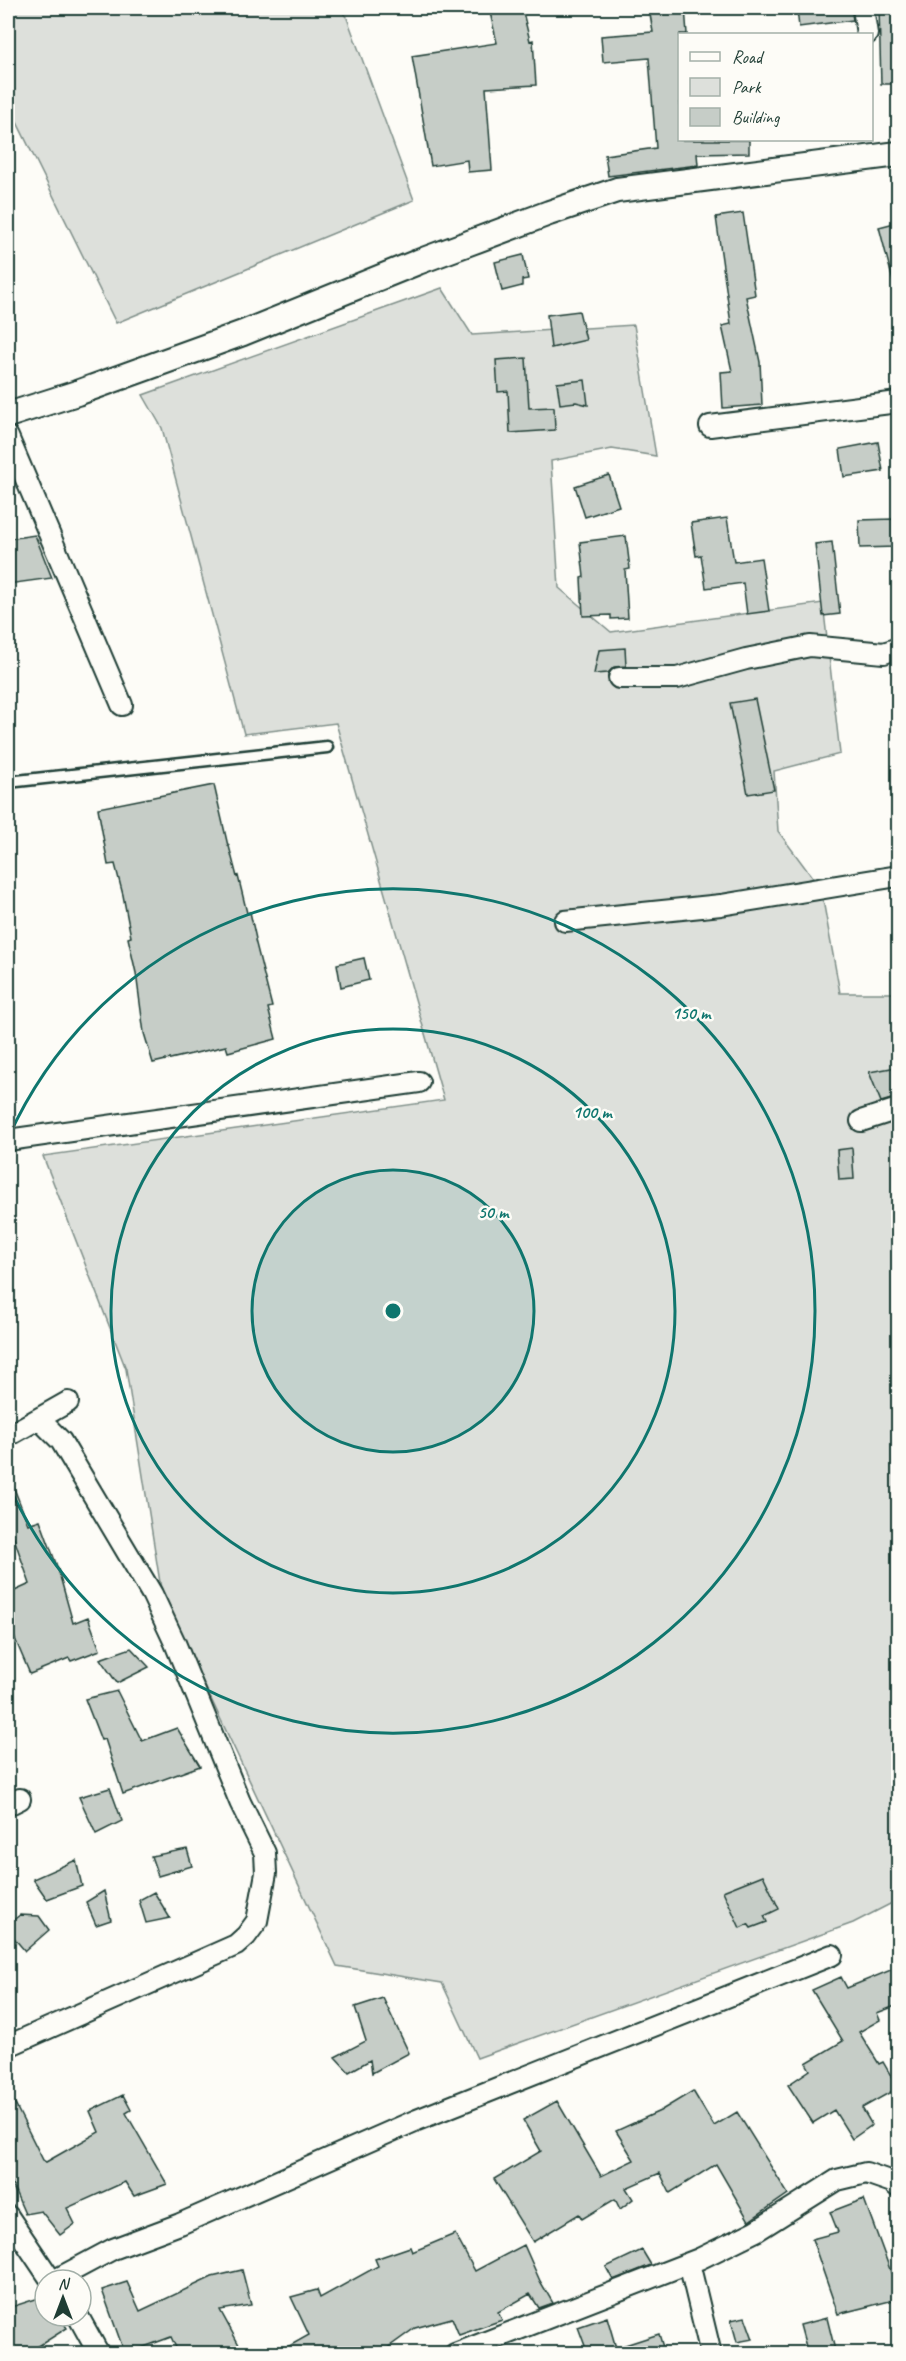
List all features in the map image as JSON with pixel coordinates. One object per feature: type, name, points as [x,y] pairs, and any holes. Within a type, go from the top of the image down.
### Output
[{"type":"street","points":[[863,8],[867,33]]},
{"type":"street","points":[[8,415],[77,393],[243,333],[418,262],[617,190],[870,149],[898,154]]},
{"type":"street","points":[[710,426],[898,402]]},
{"type":"street","points":[[8,437],[122,705]]},
{"type":"street","points":[[619,678],[677,678],[746,659],[810,646],[884,653],[898,648]]},
{"type":"street","points":[[565,921],[721,905],[898,876]]},
{"type":"street","points":[[8,1140],[419,1082]]},
{"type":"street","points":[[861,1121],[898,1109]]},
{"type":"street","points":[[8,1437],[68,1402]]},
{"type":"street","points":[[8,2046],[236,1945],[257,1921],[266,1873],[265,1853],[240,1802],[179,1653],[152,1594],[61,1441],[39,1419]]},
{"type":"street","points":[[76,2268],[113,2249],[180,2224],[417,2120],[832,1955]]},
{"type":"street","points":[[467,2351],[689,2263],[756,2231],[837,2180],[866,2173],[892,2182],[898,2187]]},
{"type":"street","points":[[8,2217],[44,2268]]},
{"type":"street","points":[[689,2263],[711,2354]]},
{"type":"street","points":[[85,2328],[99,2354]]},
{"type":"lane","points":[[8,782],[327,747]]},
{"type":"green space","points":[[8,8],[339,8],[347,18],[414,200],[116,323],[8,104]]},
{"type":"green space","points":[[442,288],[472,335],[634,325],[656,456],[612,449],[551,461],[559,588],[611,632],[823,603],[840,754],[774,771],[778,831],[821,889],[840,993],[898,993],[898,1900],[853,1923],[477,2058],[442,1983],[337,1966],[162,1595],[126,1369],[43,1156],[444,1100],[336,723],[244,734],[162,428],[143,395]]},
{"type":"building","points":[[489,8],[522,8],[530,41],[533,40],[536,85],[486,88],[492,170],[468,172],[467,160],[431,166],[412,56],[497,43]]},
{"type":"building","points":[[649,8],[685,8],[687,33],[678,33],[678,141],[749,141],[749,153],[697,154],[698,165],[608,176],[605,155],[656,148],[649,58],[603,62],[601,36],[653,32]]},
{"type":"building","points":[[851,8],[853,20],[799,27],[797,10]]},
{"type":"building","points":[[879,8],[895,8],[897,84],[881,84]]},
{"type":"building","points":[[743,213],[755,295],[746,297],[760,362],[762,405],[723,408],[721,372],[732,371],[722,326],[731,324],[716,217]]},
{"type":"building","points":[[898,222],[898,280],[893,281],[879,227]]},
{"type":"building","points":[[523,255],[528,279],[522,280],[522,286],[502,291],[495,262]]},
{"type":"building","points":[[579,311],[586,340],[551,348],[547,315]]},
{"type":"building","points":[[526,358],[529,408],[554,407],[555,430],[510,433],[508,391],[498,392],[496,360]]},
{"type":"building","points":[[585,380],[588,405],[576,402],[560,404],[557,383]]},
{"type":"building","points":[[878,442],[883,471],[844,477],[840,449]]},
{"type":"building","points":[[609,475],[619,506],[585,517],[575,486]]},
{"type":"building","points":[[727,518],[734,562],[761,558],[769,611],[747,614],[743,583],[706,588],[701,555],[696,556],[691,523]]},
{"type":"building","points":[[894,519],[895,547],[860,548],[859,520]]},
{"type":"building","points":[[35,535],[52,578],[8,584],[8,539]]},
{"type":"building","points":[[626,536],[630,569],[625,570],[628,618],[611,619],[611,615],[583,616],[581,578],[584,577],[580,542]]},
{"type":"building","points":[[832,542],[840,614],[823,616],[815,544]]},
{"type":"building","points":[[625,648],[626,666],[614,667],[608,673],[594,674],[599,650]]},
{"type":"building","points":[[755,699],[774,790],[748,794],[730,703]]},
{"type":"building","points":[[214,785],[228,846],[247,913],[250,912],[272,1007],[268,1008],[276,1039],[228,1052],[226,1046],[153,1063],[144,1033],[123,895],[115,864],[108,865],[98,808]]},
{"type":"building","points":[[364,958],[369,980],[341,987],[337,964]]},
{"type":"building","points":[[897,1067],[898,1097],[881,1102],[869,1072]]},
{"type":"building","points":[[852,1148],[854,1179],[839,1180],[837,1150]]},
{"type":"building","points":[[8,1473],[28,1524],[40,1520],[58,1569],[73,1623],[88,1617],[100,1650],[71,1661],[69,1658],[30,1674],[13,1634],[8,1637],[8,1594],[30,1584],[8,1521]]},
{"type":"building","points":[[131,1648],[149,1667],[117,1683],[100,1659]]},
{"type":"building","points":[[117,1691],[142,1741],[177,1728],[200,1766],[123,1794],[105,1739],[101,1740],[85,1699]]},
{"type":"building","points":[[110,1788],[122,1821],[96,1834],[79,1797]]},
{"type":"building","points":[[187,1849],[192,1866],[158,1876],[151,1856]]},
{"type":"building","points":[[76,1860],[82,1886],[47,1899],[33,1879]]},
{"type":"building","points":[[763,1875],[779,1909],[764,1916],[767,1922],[751,1928],[748,1924],[740,1928],[723,1891]]},
{"type":"building","points":[[104,1891],[111,1920],[96,1925],[86,1902]]},
{"type":"building","points":[[154,1892],[170,1918],[146,1923],[139,1900]]},
{"type":"building","points":[[20,1915],[39,1916],[49,1930],[25,1951],[8,1931],[8,1924]]},
{"type":"building","points":[[898,1967],[898,2005],[877,2013],[880,2020],[859,2032],[879,2064],[883,2062],[898,2088],[862,2108],[872,2125],[852,2139],[834,2110],[813,2123],[788,2085],[810,2070],[806,2063],[843,2041],[812,1990],[841,1977],[847,1988]]},
{"type":"building","points":[[383,1998],[409,2053],[372,2073],[370,2060],[349,2072],[335,2057],[366,2041],[355,2007]]},
{"type":"building","points":[[8,2090],[46,2162],[99,2132],[90,2111],[123,2095],[131,2110],[126,2113],[167,2184],[134,2196],[125,2182],[67,2208],[75,2224],[60,2235],[41,2211],[25,2214],[8,2175]]},
{"type":"building","points":[[693,2091],[714,2126],[737,2112],[788,2194],[749,2221],[716,2164],[670,2193],[660,2173],[626,2188],[633,2199],[620,2209],[615,2199],[582,2219],[579,2214],[533,2242],[494,2179],[541,2151],[523,2120],[557,2101],[601,2176],[634,2160],[616,2131],[660,2111]]},
{"type":"building","points":[[864,2199],[895,2283],[898,2282],[898,2299],[838,2314],[812,2239],[838,2232],[830,2212]]},
{"type":"building","points":[[455,2234],[475,2271],[524,2245],[553,2303],[539,2308],[530,2294],[498,2312],[502,2320],[459,2335],[452,2318],[415,2328],[379,2354],[374,2346],[350,2354],[275,2354],[309,2335],[291,2297],[317,2290],[320,2298],[378,2266],[375,2259],[410,2247],[412,2252]]},
{"type":"building","points":[[642,2250],[651,2265],[613,2280],[606,2267]]},
{"type":"building","points":[[242,2270],[251,2305],[220,2310],[244,2354],[179,2354],[171,2337],[125,2354],[102,2290],[127,2282],[140,2311],[212,2277]]},
{"type":"building","points":[[33,2300],[33,2328],[67,2328],[26,2354],[10,2354],[8,2308]]},
{"type":"building","points":[[607,2317],[616,2348],[659,2334],[665,2354],[588,2354],[578,2327]]},
{"type":"building","points":[[745,2317],[753,2339],[737,2342],[731,2320]]},
{"type":"building","points":[[827,2318],[836,2354],[808,2354],[800,2325]]}]
